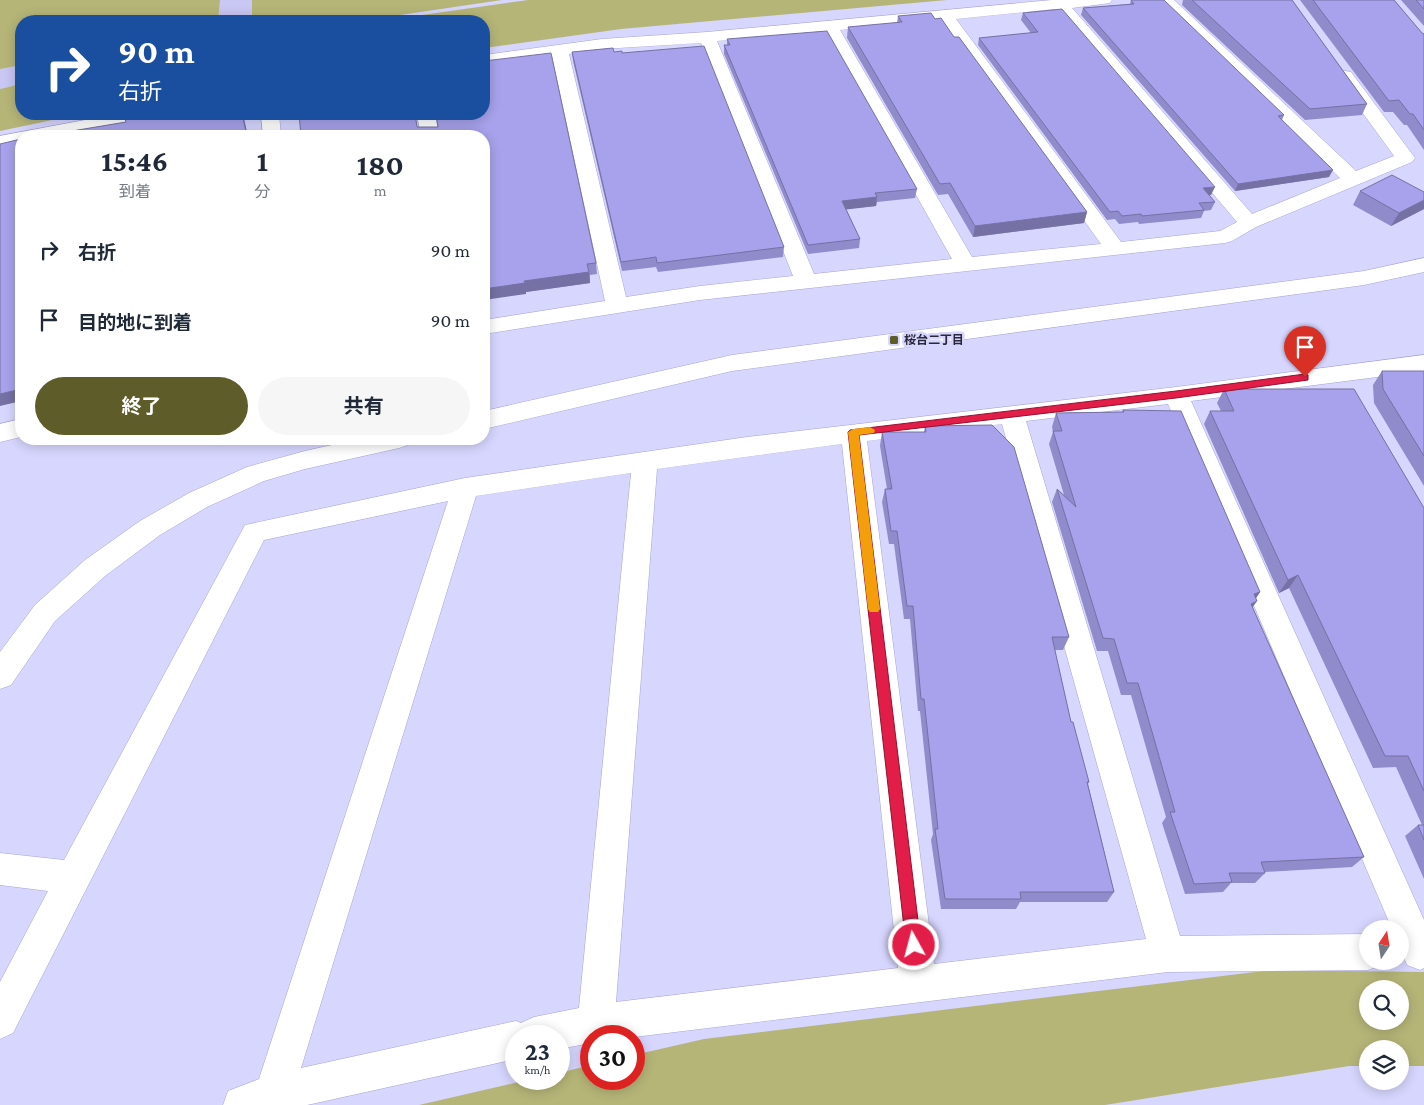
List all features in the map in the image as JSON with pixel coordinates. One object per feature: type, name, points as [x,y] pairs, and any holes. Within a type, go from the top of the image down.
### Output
[{"type":"street","points":[[490,59],[602,44],[707,37],[1104,0]]},
{"type":"street","points":[[1165,0],[1354,180]]},
{"type":"street","points":[[1060,4],[1249,223]]},
{"type":"street","points":[[944,14],[1115,248]]},
{"type":"street","points":[[829,25],[965,263]]},
{"type":"street","points":[[707,37],[806,282]]},
{"type":"street","points":[[560,51],[617,304]]},
{"type":"street","points":[[490,326],[617,304],[700,293],[965,263],[1225,237],[1249,223],[1405,158],[1336,63]]},
{"type":"street","points":[[101,129],[127,120]]},
{"type":"street","points":[[0,142],[15,139]]},
{"type":"street","points":[[490,419],[732,363],[1364,278],[1424,266]]},
{"type":"street","points":[[0,1020],[73,877],[255,532],[464,488],[645,461],[853,432],[1176,395],[1342,372],[1424,363]]},
{"type":"street","points":[[1342,372],[1356,397]]},
{"type":"street","points":[[1176,395],[1415,952]]},
{"type":"street","points":[[1010,414],[1168,954]]},
{"type":"street","points":[[0,433],[15,429]]},
{"type":"street","points":[[853,432],[918,984]]},
{"type":"street","points":[[0,676],[45,613],[95,568],[150,528],[198,500],[256,474],[374,445]]},
{"type":"street","points":[[596,1023],[645,461]]},
{"type":"street","points":[[258,1099],[464,488]]},
{"type":"street","points":[[0,869],[73,877]]},
{"type":"street","points":[[570,1028],[596,1023],[1168,954],[1359,952]]},
{"type":"street","points":[[258,1099],[505,1043]]},
{"type":"shaded area","points":[[0,0],[252,0],[252,15],[15,15],[15,85],[0,89]]},
{"type":"shaded area","points":[[0,0],[220,0],[219,15],[15,15],[15,66],[0,69]]},
{"type":"shaded area","points":[[252,0],[502,0],[400,15],[252,15]]},
{"type":"shaded area","points":[[528,0],[947,0],[621,29],[490,47],[490,15],[422,15]]},
{"type":"shaded area","points":[[15,85],[15,120],[52,120],[0,131],[0,89]]},
{"type":"shaded area","points":[[1272,970],[1424,972],[1424,1066],[1409,1066],[1409,1040],[1359,1040],[1359,1066],[1349,1066],[1105,1105],[419,1105],[505,1085],[505,1090],[570,1090],[570,1070],[580,1068],[580,1090],[645,1090],[645,1052],[704,1039]]},
{"type":"building","points":[[1131,0],[1164,0],[1284,115],[1278,116],[1333,170],[1238,184],[1083,8],[1134,4]]},
{"type":"building","points":[[1192,0],[1292,0],[1367,104],[1310,109]]},
{"type":"building","points":[[1313,0],[1394,0],[1424,34],[1424,130],[1413,114],[1410,114],[1399,100],[1389,101]]},
{"type":"building","points":[[1416,0],[1424,0],[1424,9]]},
{"type":"building","points":[[1062,9],[1215,187],[1203,188],[1215,202],[1199,203],[1204,210],[1142,216],[1141,214],[1122,216],[1118,211],[1110,212],[979,38],[1038,32],[1023,13]]},
{"type":"building","points":[[931,13],[935,19],[941,18],[954,37],[959,37],[1087,212],[975,226],[950,183],[940,184],[848,27],[902,22],[898,16]]},
{"type":"building","points":[[827,31],[917,189],[875,193],[877,197],[842,201],[860,239],[808,245],[724,45],[730,45],[727,39]]},
{"type":"building","points":[[704,46],[784,247],[657,263],[656,257],[621,262],[572,52],[613,48],[614,52],[622,51],[622,53]]},
{"type":"building","points":[[551,53],[596,263],[587,264],[589,272],[524,281],[525,283],[490,288],[490,130],[300,130],[300,120],[416,120],[417,127],[438,127],[437,120],[490,120],[490,60]]},
{"type":"building","points":[[125,120],[243,120],[246,130],[78,130],[126,122]]},
{"type":"building","points":[[15,140],[15,390],[0,394],[0,144]]},
{"type":"building","points":[[1392,175],[1424,192],[1424,200],[1399,213],[1360,191]]},
{"type":"building","points":[[1382,371],[1424,371],[1424,456],[1383,389]]},
{"type":"building","points":[[1224,389],[1354,389],[1424,508],[1424,791],[1408,756],[1385,756],[1298,575],[1288,580],[1210,411],[1234,411]]},
{"type":"building","points":[[1123,410],[1181,411],[1260,592],[1254,594],[1257,601],[1251,604],[1364,857],[1261,862],[1265,873],[1229,873],[1232,882],[1194,884],[1170,812],[1175,812],[1138,683],[1127,683],[1114,639],[1103,638],[1057,489],[1076,507],[1053,431],[1062,431],[1056,413],[1124,412]]},
{"type":"building","points":[[992,425],[1014,447],[1069,637],[1052,637],[1071,722],[1073,722],[1089,782],[1087,782],[1114,892],[1020,892],[1021,899],[945,899],[935,829],[938,829],[924,699],[921,699],[913,606],[907,606],[897,531],[891,531],[885,489],[892,489],[882,432],[926,432],[925,426]]},
{"type":"building","points":[[1418,825],[1424,825],[1424,840]]},
{"type":"slow traffic","points":[[870,430],[853,432],[874,609]]},
{"type":"place","name":"桜台二丁目","points":[[894,340]]},
{"type":"route","points":[[914,945],[853,432],[1176,395],[1305,377]]}]
